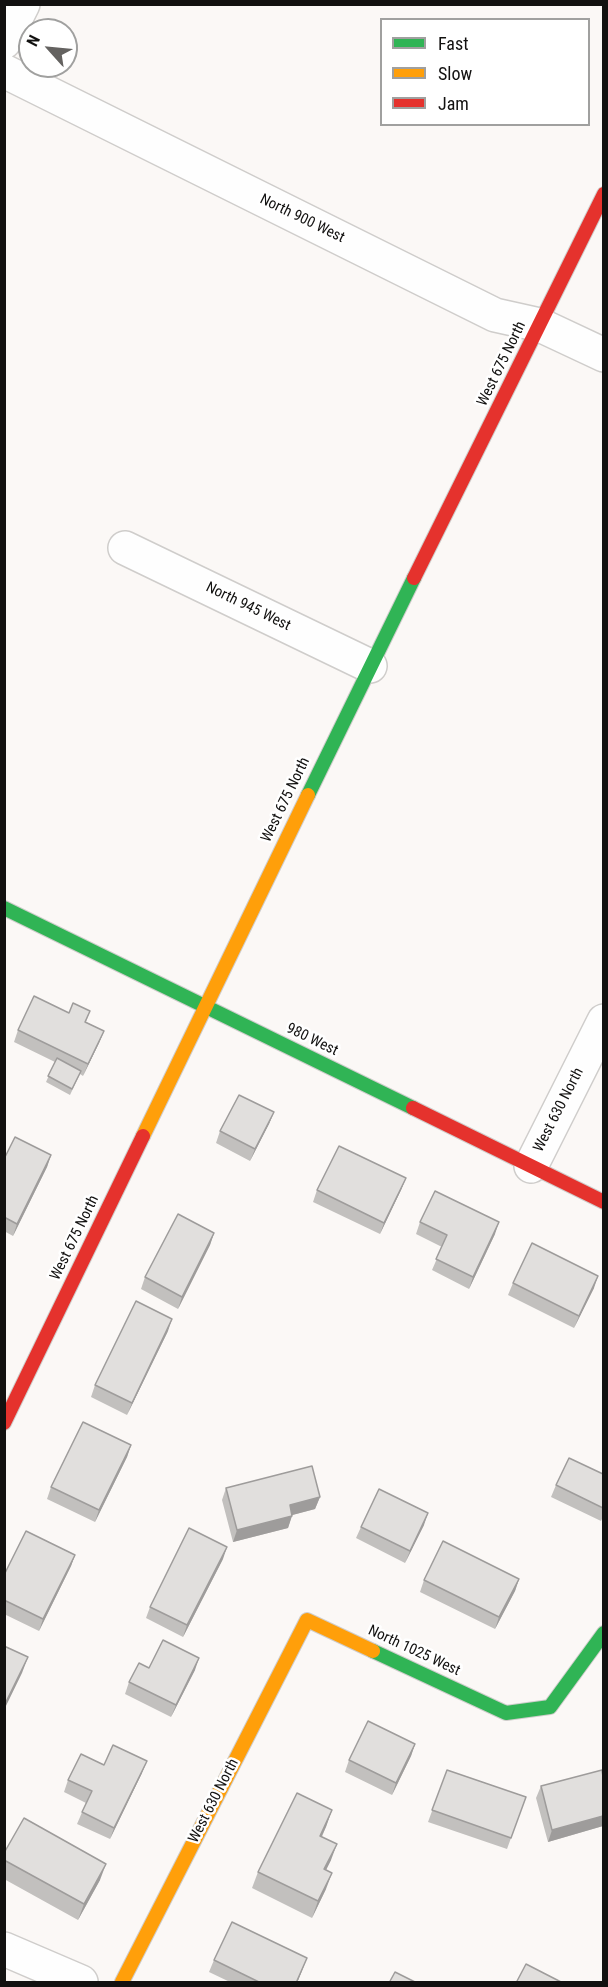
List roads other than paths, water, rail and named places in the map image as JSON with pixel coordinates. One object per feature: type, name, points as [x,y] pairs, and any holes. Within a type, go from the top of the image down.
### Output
[{"type":"street","points":[[4,42],[23,4]]},
{"type":"street","name":"North 900 West","points":[[4,71],[495,315],[540,325],[603,355]]},
{"type":"street","name":"West 675 North","points":[[4,1424],[370,666],[603,194]]},
{"type":"street","name":"North 945 West","points":[[126,548],[370,666]]},
{"type":"street","name":"980 West","points":[[4,908],[603,1202]]},
{"type":"street","name":"West 630 North","points":[[531,1166],[603,1022]]},
{"type":"street","name":"West 630 North","points":[[122,1983],[307,1620]]},
{"type":"street","name":"North 1025 West","points":[[307,1620],[506,1713],[550,1707],[603,1633]]},
{"type":"street","points":[[4,1949],[81,1983]]}]
